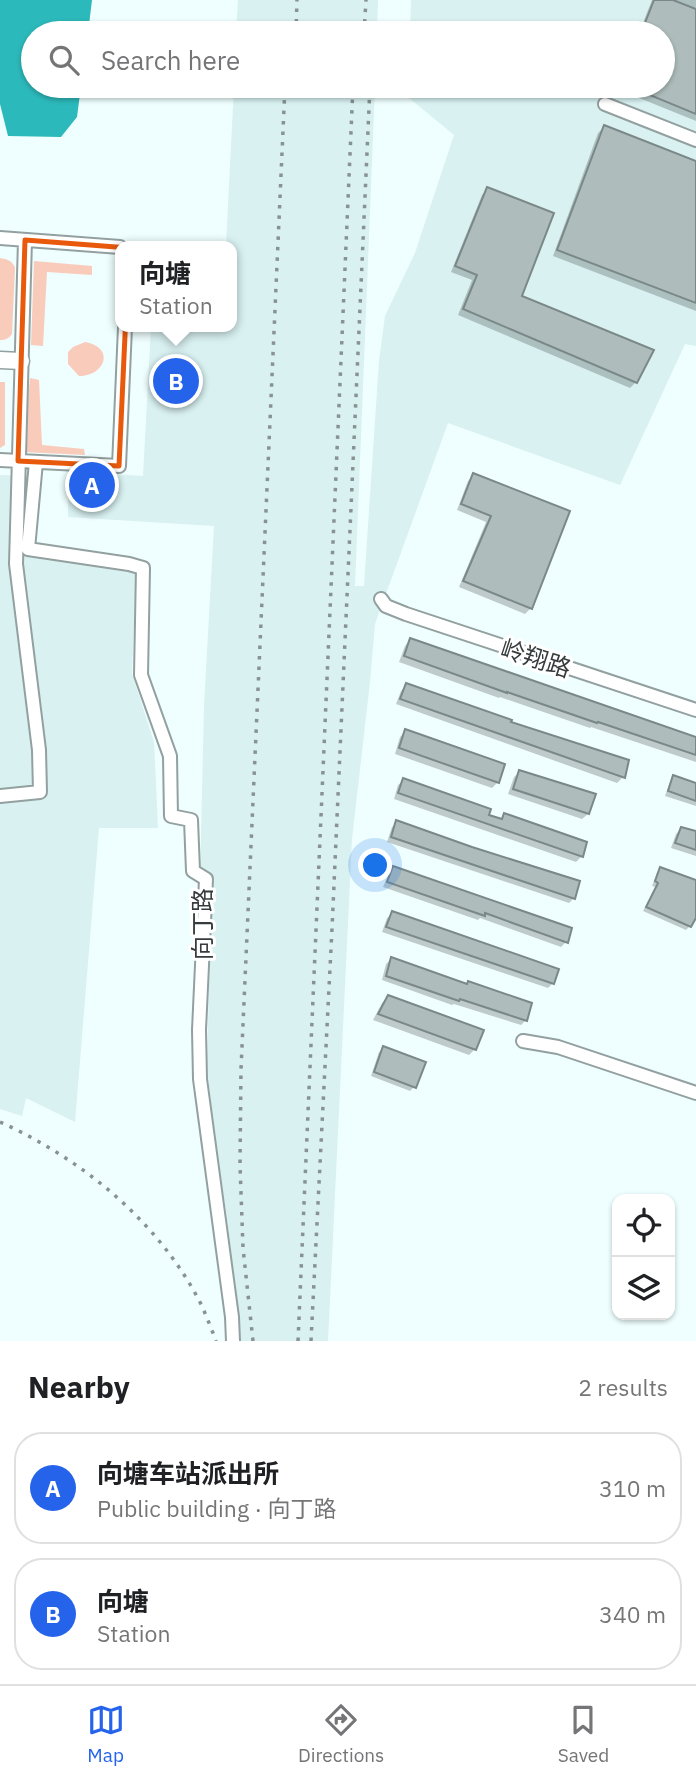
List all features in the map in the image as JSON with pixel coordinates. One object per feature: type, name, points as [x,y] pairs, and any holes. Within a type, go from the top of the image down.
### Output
[{"type":"street","points":[[606,104],[696,140]]},
{"type":"street","points":[[0,238],[115,247]]},
{"type":"street","points":[[0,796],[40,792],[39,750],[16,564],[25,240]]},
{"type":"street","points":[[0,460],[119,466],[125,332]]},
{"type":"street","points":[[0,360],[21,361]]},
{"type":"street","name":"向丁路","points":[[36,462],[28,550],[143,568],[141,675],[170,756],[171,816],[191,820],[193,871],[206,879],[199,1030],[200,1079],[233,1341]]},
{"type":"street","name":"岭翔路","points":[[381,598],[387,606],[405,614],[696,710]]},
{"type":"street","points":[[523,1041],[558,1047],[696,1093]]},
{"type":"highlighted area","points":[[25,240],[129,248],[119,466],[18,461]]},
{"type":"shaded area","points":[[238,0],[378,0],[377,21],[237,21]]},
{"type":"shaded area","points":[[411,0],[696,0],[696,346],[685,344],[620,485],[448,423],[375,624],[352,839],[328,1341],[238,1341],[238,1314],[207,1064],[212,879],[200,878],[204,706],[214,526],[68,517],[68,471],[143,476],[151,332],[237,332],[237,241],[226,241],[233,98],[375,98],[355,586],[364,586],[379,361],[385,316],[415,253],[454,135],[409,98],[675,98],[675,21],[410,21]]},
{"type":"shaded area","points":[[0,258],[9,261],[15,268],[12,334],[0,340]]},
{"type":"shaded area","points":[[34,261],[92,266],[92,275],[47,272],[43,346],[31,345]]},
{"type":"shaded area","points":[[85,342],[101,349],[103,361],[96,371],[79,376],[68,364],[68,352]]},
{"type":"shaded area","points":[[30,378],[39,380],[42,445],[84,449],[85,455],[23,452]]},
{"type":"shaded area","points":[[0,382],[5,382],[5,445],[0,448]]},
{"type":"shaded area","points":[[0,475],[28,476],[24,554],[136,573],[132,674],[154,742],[158,828],[99,828],[75,1122],[26,1098],[22,1116],[0,1109]]},
{"type":"water","points":[[0,0],[92,0],[89,21],[21,21],[21,98],[79,98],[77,117],[61,137],[8,136],[0,104]]},
{"type":"building","points":[[654,0],[673,0],[696,9],[696,114],[657,98],[675,98],[675,21],[646,21]]},
{"type":"building","points":[[604,125],[696,161],[696,303],[557,250]]},
{"type":"building","points":[[487,187],[554,213],[522,296],[654,350],[637,383],[463,309],[477,275],[455,266]]},
{"type":"building","points":[[473,473],[570,511],[532,609],[463,581],[491,516],[461,504]]},
{"type":"building","points":[[410,638],[696,737],[696,755],[404,656]]},
{"type":"building","points":[[406,683],[512,720],[511,722],[629,760],[625,778],[400,699]]},
{"type":"building","points":[[405,729],[505,764],[499,783],[399,748]]},
{"type":"building","points":[[519,770],[596,794],[589,814],[513,789]]},
{"type":"building","points":[[673,775],[696,783],[696,801],[668,791]]},
{"type":"building","points":[[403,778],[491,809],[489,815],[502,819],[504,813],[587,842],[583,857],[398,793]]},
{"type":"building","points":[[396,820],[580,881],[575,899],[391,837]]},
{"type":"building","points":[[681,827],[696,831],[696,850],[675,843]]},
{"type":"building","points":[[393,866],[572,928],[568,943],[387,882]]},
{"type":"building","points":[[660,867],[696,880],[696,918],[691,927],[646,907],[658,883],[655,881]]},
{"type":"building","points":[[392,911],[559,969],[554,984],[386,927]]},
{"type":"building","points":[[391,957],[532,1003],[527,1021],[386,976]]},
{"type":"building","points":[[388,995],[484,1030],[476,1050],[378,1014]]},
{"type":"building","points":[[383,1046],[426,1062],[416,1088],[374,1072]]},
{"type":"railway","points":[[296,21],[297,0]]},
{"type":"railway","points":[[365,21],[366,0]]},
{"type":"railway","points":[[253,1341],[243,1248],[241,1069],[284,98]]},
{"type":"railway","points":[[298,1341],[352,98]]},
{"type":"railway","points":[[311,1341],[369,98]]},
{"type":"railway","points":[[0,1122],[31,1137],[90,1175],[142,1221],[185,1276],[202,1306],[216,1341]]},
{"type":"place","name":"向塘","points":[[176,381]]},
{"type":"place","name":"向塘车站派出所","points":[[92,485]]}]
